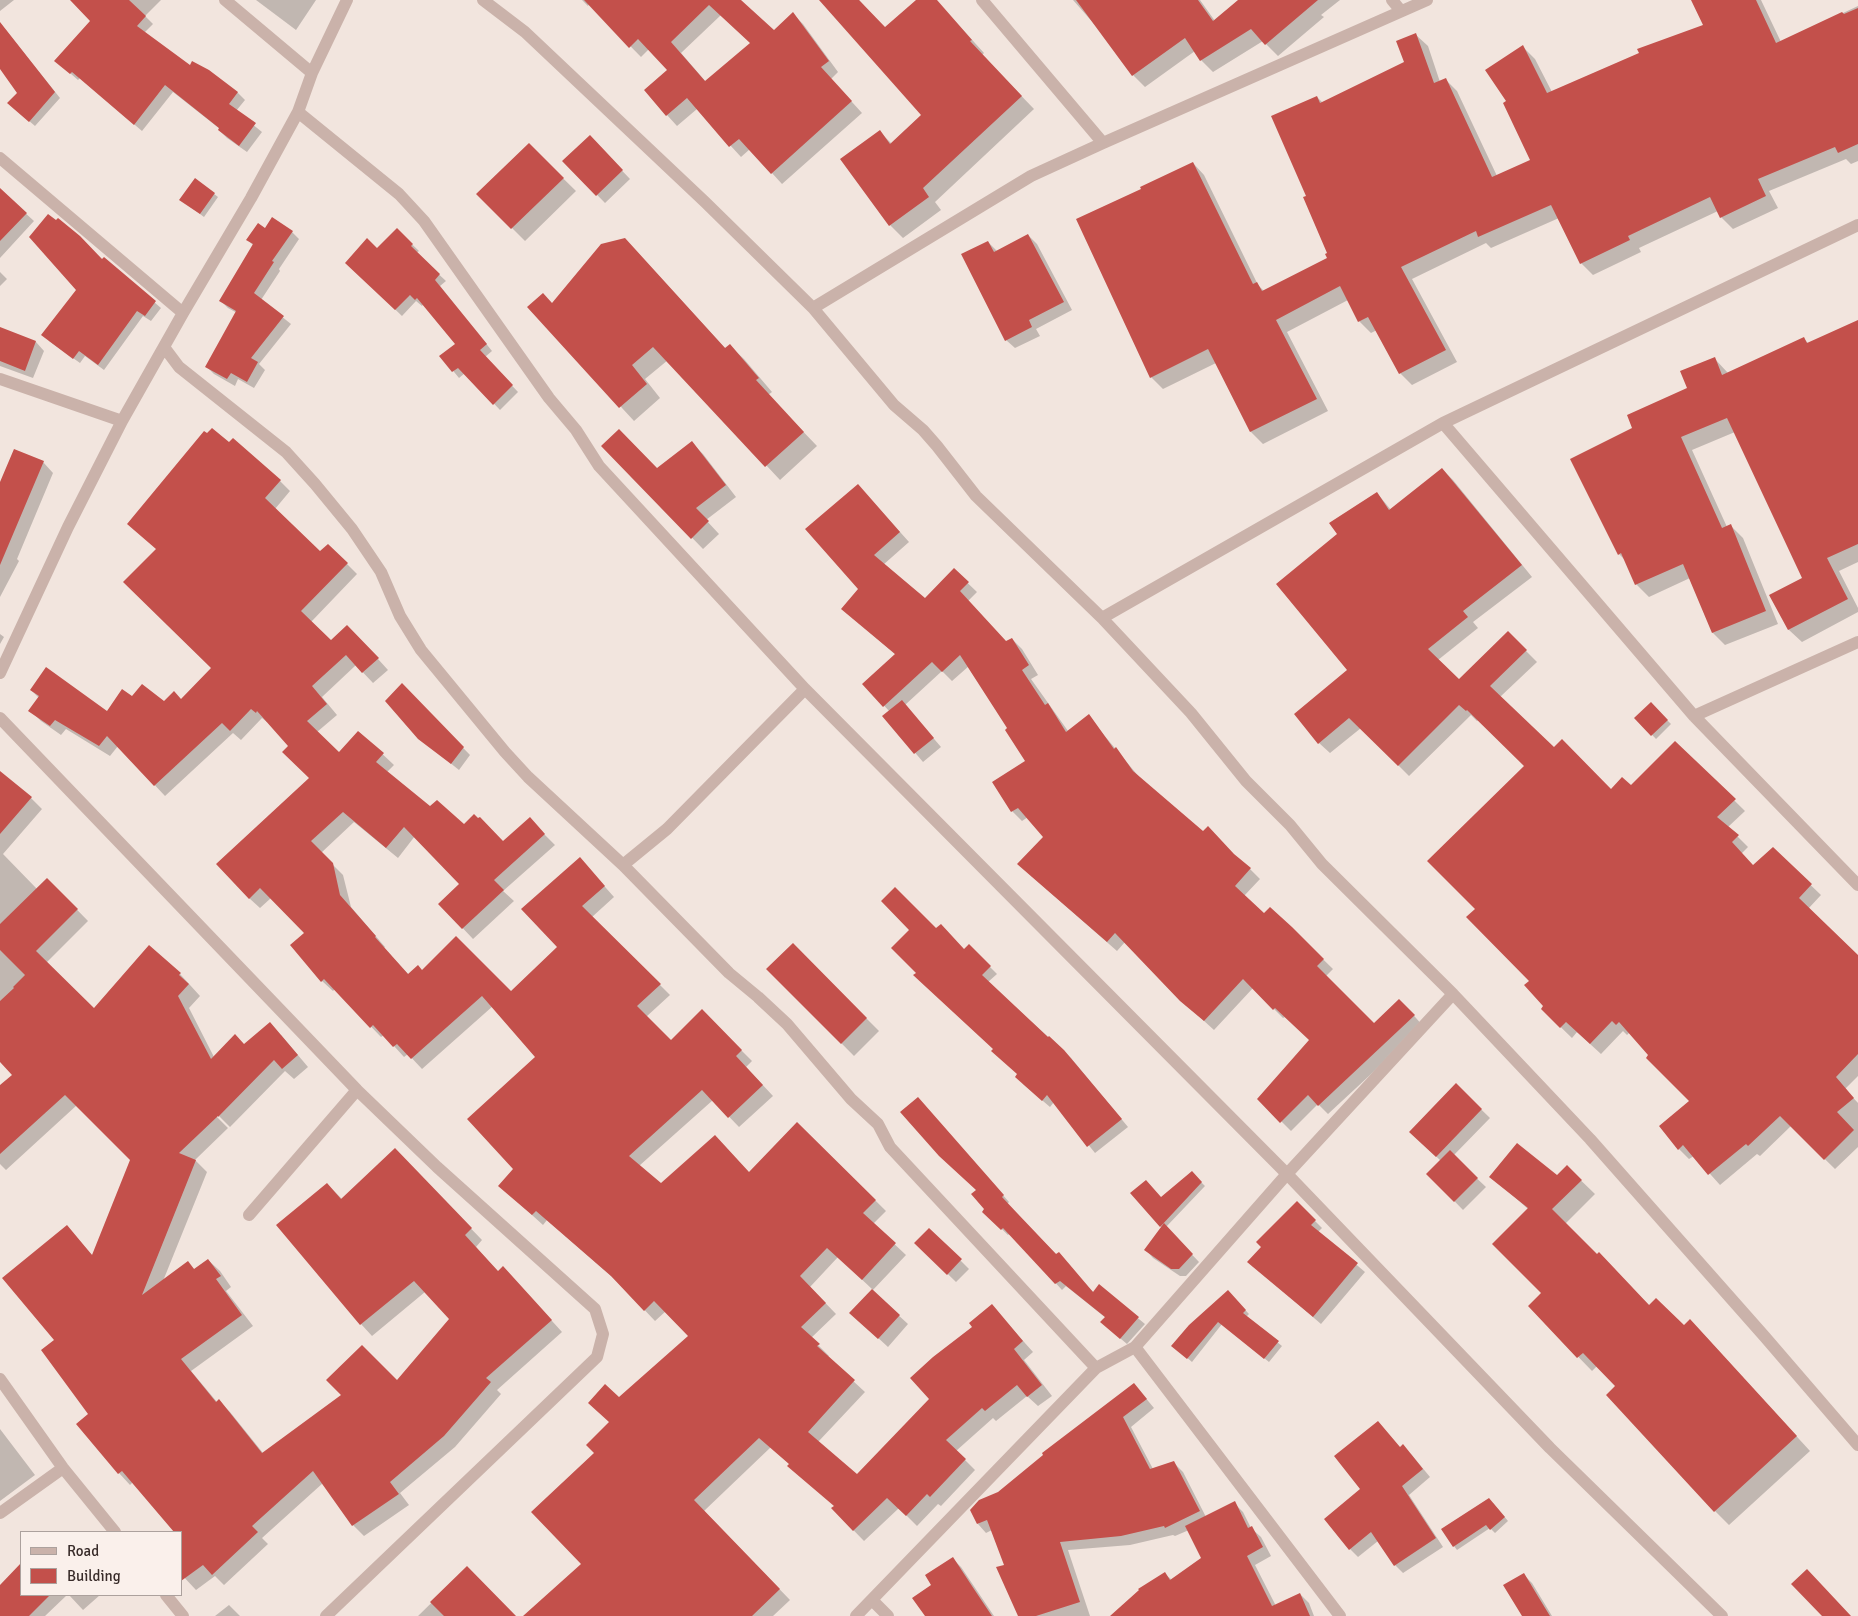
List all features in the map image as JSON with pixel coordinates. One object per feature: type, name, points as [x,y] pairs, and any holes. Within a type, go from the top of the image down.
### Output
[{"type":"street","points":[[225,0],[312,73]]},
{"type":"street","points":[[0,673],[68,527],[122,421],[251,198],[298,112],[312,73],[347,0]]},
{"type":"street","points":[[483,0],[525,32],[705,202],[813,308],[894,404],[937,446],[976,496],[1102,618],[1191,713],[1246,781],[1290,825],[1322,864],[1453,994],[1590,1139],[1858,1445]]},
{"type":"street","points":[[982,0],[1103,142]]},
{"type":"street","points":[[1392,0],[1401,11]]},
{"type":"street","points":[[813,308],[1031,176],[1103,142],[1427,0]]},
{"type":"street","points":[[298,112],[399,194],[424,221],[549,398],[576,430],[599,466],[805,689],[1287,1174],[1550,1448],[1722,1616]]},
{"type":"street","points":[[0,158],[183,313]]},
{"type":"street","points":[[1102,618],[1443,423],[1858,225]]},
{"type":"street","points":[[164,347],[179,367],[286,452],[315,484],[352,529],[381,572],[400,616],[421,650],[505,752],[528,777],[623,865],[728,973],[787,1024],[851,1099],[878,1124],[890,1146],[1096,1368]]},
{"type":"street","points":[[0,378],[122,421]]},
{"type":"street","points":[[1443,423],[1694,716],[1858,885]]},
{"type":"street","points":[[1694,716],[1858,642]]},
{"type":"street","points":[[623,865],[667,829],[805,689]]},
{"type":"street","points":[[0,718],[357,1090],[437,1166],[595,1309],[603,1334],[597,1358],[326,1616]]},
{"type":"street","points":[[856,1616],[1096,1368],[1135,1348],[1287,1174],[1453,994]]},
{"type":"street","points":[[249,1215],[357,1090]]},
{"type":"street","points":[[1135,1348],[1340,1616]]},
{"type":"street","points":[[0,1379],[63,1468],[114,1531]]},
{"type":"street","points":[[0,1513],[63,1468]]},
{"type":"street","points":[[167,1596],[184,1616]]},
{"type":"street","points":[[872,1600],[888,1616]]},
{"type":"building","points":[[70,0],[129,0],[146,16],[137,26],[190,65],[192,61],[209,70],[238,92],[229,104],[256,123],[239,146],[165,85],[134,125],[72,72],[70,74],[54,61],[90,21]]},
{"type":"building","points":[[584,0],[741,0],[774,30],[793,12],[829,61],[821,67],[852,101],[771,174],[739,139],[729,147],[687,98],[666,116],[644,90],[667,70],[638,39],[629,48]],"holes":[[[709,5],[750,43],[705,81],[671,42]]]},
{"type":"building","points":[[819,0],[859,0],[885,27],[916,0],[937,0],[972,40],[970,41],[1022,96],[923,188],[929,197],[889,226],[840,159],[880,130],[890,144],[921,115]]},
{"type":"building","points":[[1076,0],[1198,0],[1213,21],[1238,0],[1318,0],[1265,45],[1251,29],[1200,61],[1185,38],[1132,76]]},
{"type":"building","points":[[1691,0],[1756,0],[1776,43],[1842,12],[1844,14],[1858,8],[1858,144],[1838,153],[1835,147],[1758,179],[1766,196],[1720,218],[1710,197],[1628,236],[1630,240],[1580,264],[1551,205],[1478,237],[1476,231],[1401,267],[1446,350],[1399,374],[1368,317],[1358,322],[1340,286],[1276,320],[1317,399],[1250,432],[1208,349],[1150,378],[1076,219],[1193,162],[1253,284],[1257,282],[1262,291],[1327,258],[1325,254],[1327,253],[1303,197],[1306,196],[1271,116],[1317,96],[1320,103],[1404,62],[1396,41],[1416,33],[1434,83],[1446,78],[1492,177],[1530,160],[1503,103],[1506,101],[1485,70],[1523,45],[1547,93],[1639,53],[1637,49],[1703,25]]},
{"type":"building","points":[[0,22],[55,92],[29,122],[7,103],[17,93],[0,69]]},
{"type":"building","points":[[590,135],[623,170],[596,196],[562,161]]},
{"type":"building","points":[[529,143],[564,178],[511,229],[476,194]]},
{"type":"building","points":[[195,178],[215,193],[200,214],[179,200]]},
{"type":"building","points":[[0,188],[27,213],[0,241]]},
{"type":"building","points":[[48,214],[56,220],[58,218],[80,236],[102,259],[104,257],[156,301],[145,316],[137,311],[98,365],[79,351],[73,359],[41,335],[76,290],[29,237]]},
{"type":"building","points":[[272,217],[293,231],[272,261],[274,262],[254,293],[284,316],[251,358],[258,362],[247,382],[231,373],[227,379],[205,367],[236,311],[219,301],[253,244],[246,240],[258,223],[265,228]]},
{"type":"building","points":[[397,228],[413,244],[411,246],[440,274],[435,280],[487,344],[480,350],[513,385],[493,405],[458,368],[452,372],[439,356],[455,344],[417,298],[415,300],[410,295],[395,310],[345,263],[367,238],[377,248]]},
{"type":"building","points":[[1028,234],[1064,302],[1029,320],[1032,327],[1005,341],[961,254],[988,241],[994,252]]},
{"type":"building","points":[[625,238],[725,348],[730,344],[759,378],[756,380],[804,432],[765,467],[653,347],[632,365],[647,384],[619,408],[527,307],[543,293],[552,303],[601,244]]},
{"type":"building","points":[[1858,320],[1858,544],[1827,558],[1848,599],[1788,630],[1769,595],[1802,578],[1727,418],[1681,437],[1722,528],[1731,524],[1766,611],[1712,633],[1683,564],[1635,585],[1621,553],[1618,555],[1570,459],[1632,428],[1627,415],[1687,388],[1680,371],[1715,357],[1722,375],[1804,337],[1807,343]]},
{"type":"building","points":[[0,327],[36,341],[25,371],[0,361]]},
{"type":"building","points":[[212,428],[229,442],[233,438],[281,480],[265,498],[320,551],[328,544],[348,563],[301,611],[331,640],[347,625],[379,658],[362,673],[346,655],[312,686],[327,704],[307,721],[339,752],[358,731],[384,753],[376,762],[430,806],[437,800],[464,824],[474,814],[478,818],[480,817],[503,841],[530,817],[545,834],[494,880],[504,890],[462,929],[438,904],[459,884],[404,827],[386,848],[343,812],[311,841],[333,863],[340,895],[375,937],[408,974],[418,965],[422,970],[456,936],[511,991],[557,947],[521,909],[580,857],[605,886],[582,906],[661,984],[637,1006],[671,1040],[702,1009],[742,1050],[736,1056],[763,1085],[728,1118],[702,1090],[629,1156],[661,1183],[715,1135],[749,1172],[797,1122],[876,1200],[863,1213],[896,1243],[862,1280],[827,1248],[800,1276],[826,1303],[801,1327],[820,1344],[817,1346],[855,1380],[808,1432],[857,1474],[929,1399],[910,1378],[933,1357],[972,1327],[969,1323],[992,1304],[1023,1341],[1014,1349],[1042,1385],[1027,1397],[1017,1385],[985,1411],[982,1408],[946,1440],[966,1459],[930,1497],[927,1494],[906,1516],[887,1498],[853,1531],[831,1508],[834,1506],[787,1466],[789,1464],[759,1438],[694,1500],[780,1589],[752,1616],[523,1616],[581,1564],[531,1512],[594,1453],[586,1445],[609,1422],[588,1403],[605,1384],[619,1397],[688,1336],[654,1301],[644,1311],[611,1276],[536,1211],[532,1215],[498,1186],[513,1169],[467,1119],[535,1057],[482,996],[411,1059],[397,1044],[393,1047],[373,1025],[370,1028],[324,979],[321,982],[290,945],[304,933],[260,888],[249,899],[216,864],[309,778],[282,752],[288,746],[257,711],[256,713],[251,709],[230,731],[222,723],[154,786],[107,736],[99,746],[55,720],[50,726],[28,711],[39,696],[30,690],[46,667],[107,711],[122,689],[132,696],[142,684],[164,701],[174,691],[181,699],[211,668],[123,582],[156,549],[127,524],[204,431],[207,433]]},
{"type":"building","points":[[619,429],[657,468],[692,441],[726,485],[696,508],[709,521],[691,539],[601,446]]},
{"type":"building","points":[[14,449],[44,461],[0,565],[0,482]]},
{"type":"building","points":[[1442,468],[1522,565],[1463,611],[1468,617],[1428,649],[1459,679],[1508,631],[1527,650],[1490,686],[1554,747],[1562,739],[1611,789],[1622,777],[1631,785],[1675,741],[1736,799],[1717,817],[1739,835],[1732,842],[1753,865],[1773,847],[1812,884],[1799,898],[1858,955],[1858,1054],[1836,1077],[1854,1098],[1837,1112],[1854,1130],[1824,1160],[1780,1116],[1748,1146],[1746,1144],[1708,1175],[1683,1145],[1678,1150],[1659,1126],[1689,1101],[1646,1058],[1648,1055],[1619,1022],[1616,1025],[1612,1021],[1590,1044],[1566,1022],[1560,1028],[1541,1009],[1543,1006],[1524,985],[1529,981],[1466,917],[1475,909],[1427,861],[1524,766],[1467,710],[1459,705],[1398,766],[1349,718],[1318,744],[1294,714],[1347,670],[1276,584],[1337,534],[1329,523],[1377,492],[1389,510]]},
{"type":"building","points":[[858,484],[900,532],[874,555],[925,598],[954,568],[969,582],[960,591],[1006,641],[1012,638],[1029,665],[1022,670],[1045,705],[1048,703],[1066,732],[1089,714],[1114,749],[1116,747],[1133,771],[1203,831],[1208,826],[1234,854],[1251,868],[1235,886],[1264,913],[1270,907],[1292,927],[1324,959],[1317,966],[1374,1023],[1399,999],[1415,1015],[1318,1106],[1308,1095],[1280,1123],[1257,1099],[1309,1040],[1275,1008],[1273,1010],[1243,979],[1204,1021],[1180,1001],[1115,933],[1107,942],[1017,864],[1043,837],[1018,808],[1011,812],[992,782],[1025,761],[1005,730],[1007,728],[960,655],[942,672],[932,662],[883,707],[862,684],[895,654],[841,609],[858,589],[805,529]]},
{"type":"building","points":[[402,683],[464,747],[451,764],[418,739],[385,701]]},
{"type":"building","points":[[902,700],[934,738],[914,754],[882,716]]},
{"type":"building","points":[[1651,702],[1668,720],[1651,736],[1634,718]]},
{"type":"building","points":[[0,771],[32,797],[0,834]]},
{"type":"building","points":[[47,878],[78,909],[36,951],[94,1008],[149,945],[181,973],[179,975],[189,984],[178,996],[211,1059],[235,1034],[244,1044],[270,1022],[298,1055],[282,1069],[274,1060],[218,1117],[179,1153],[196,1160],[142,1295],[188,1261],[194,1269],[208,1259],[221,1276],[216,1279],[242,1315],[181,1359],[216,1402],[219,1399],[262,1453],[341,1395],[326,1380],[362,1345],[397,1380],[449,1319],[414,1281],[360,1325],[276,1225],[327,1183],[341,1199],[395,1148],[472,1228],[465,1235],[498,1271],[503,1266],[552,1320],[486,1378],[491,1382],[444,1436],[390,1482],[399,1494],[352,1526],[313,1471],[252,1526],[258,1532],[212,1575],[203,1565],[182,1580],[182,1531],[173,1531],[122,1471],[118,1474],[76,1424],[88,1414],[41,1350],[54,1340],[2,1278],[67,1225],[92,1255],[130,1160],[65,1095],[0,1154],[0,1085],[12,1075],[0,1062],[0,1001],[25,975],[0,950],[0,924]]},
{"type":"building","points":[[895,887],[936,928],[941,924],[964,949],[969,944],[991,966],[982,975],[1064,1050],[1122,1119],[1087,1147],[1047,1095],[1042,1101],[1015,1077],[1017,1074],[991,1051],[993,1049],[913,975],[916,973],[891,948],[909,930],[881,901]]},
{"type":"building","points":[[793,943],[867,1018],[841,1044],[766,969]]},
{"type":"building","points":[[1456,1083],[1482,1109],[1436,1157],[1409,1132]]},
{"type":"building","points":[[918,1097],[1004,1195],[1002,1197],[1056,1254],[1059,1252],[1093,1292],[1099,1284],[1139,1317],[1120,1339],[1100,1322],[1105,1317],[1060,1281],[1055,1284],[1003,1228],[1001,1230],[982,1212],[984,1209],[971,1194],[976,1190],[939,1156],[900,1112]]},
{"type":"building","points":[[1517,1143],[1557,1175],[1567,1165],[1582,1180],[1552,1209],[1597,1254],[1599,1252],[1649,1305],[1656,1298],[1684,1325],[1690,1319],[1797,1436],[1714,1512],[1606,1395],[1615,1386],[1583,1353],[1577,1358],[1528,1306],[1541,1293],[1492,1244],[1528,1208],[1489,1177]]},
{"type":"building","points":[[1450,1150],[1478,1178],[1454,1202],[1426,1174]]},
{"type":"building","points":[[1192,1171],[1202,1182],[1160,1227],[1130,1193],[1146,1180],[1161,1197]]},
{"type":"building","points":[[1297,1201],[1316,1220],[1311,1225],[1358,1263],[1313,1317],[1247,1262],[1261,1247],[1256,1242]]},
{"type":"building","points":[[1164,1223],[1193,1254],[1179,1269],[1171,1269],[1144,1250]]},
{"type":"building","points":[[929,1228],[962,1259],[947,1275],[914,1243]]},
{"type":"building","points":[[872,1289],[900,1315],[878,1339],[849,1313]]},
{"type":"building","points":[[1228,1290],[1246,1310],[1243,1313],[1279,1341],[1264,1359],[1218,1322],[1187,1359],[1171,1346],[1189,1325]]},
{"type":"building","points":[[1134,1383],[1147,1399],[1123,1417],[1150,1469],[1174,1461],[1200,1511],[1165,1528],[1164,1526],[1121,1536],[1060,1542],[1080,1602],[1036,1616],[1018,1616],[996,1567],[1004,1565],[987,1520],[977,1524],[970,1510],[979,1500],[998,1492],[1043,1455],[1042,1453]]},
{"type":"building","points":[[1378,1421],[1400,1447],[1403,1444],[1423,1469],[1402,1486],[1436,1538],[1394,1566],[1371,1532],[1349,1550],[1324,1519],[1360,1489],[1334,1456]]},
{"type":"building","points":[[1489,1498],[1505,1517],[1490,1530],[1486,1525],[1453,1547],[1441,1529]]},
{"type":"building","points":[[1235,1501],[1248,1528],[1252,1526],[1263,1547],[1247,1556],[1272,1606],[1300,1593],[1310,1616],[1110,1616],[1138,1589],[1165,1572],[1170,1580],[1201,1558],[1185,1526]]},
{"type":"building","points":[[953,1557],[992,1616],[925,1616],[912,1598],[931,1585],[925,1575]]},
{"type":"building","points":[[20,1564],[20,1596],[49,1596],[29,1616],[0,1616],[0,1585]]},
{"type":"building","points":[[467,1566],[516,1616],[444,1616],[430,1602]]},
{"type":"building","points":[[1807,1569],[1851,1616],[1822,1616],[1791,1584]]},
{"type":"building","points":[[1524,1573],[1550,1616],[1522,1616],[1503,1585]]}]
